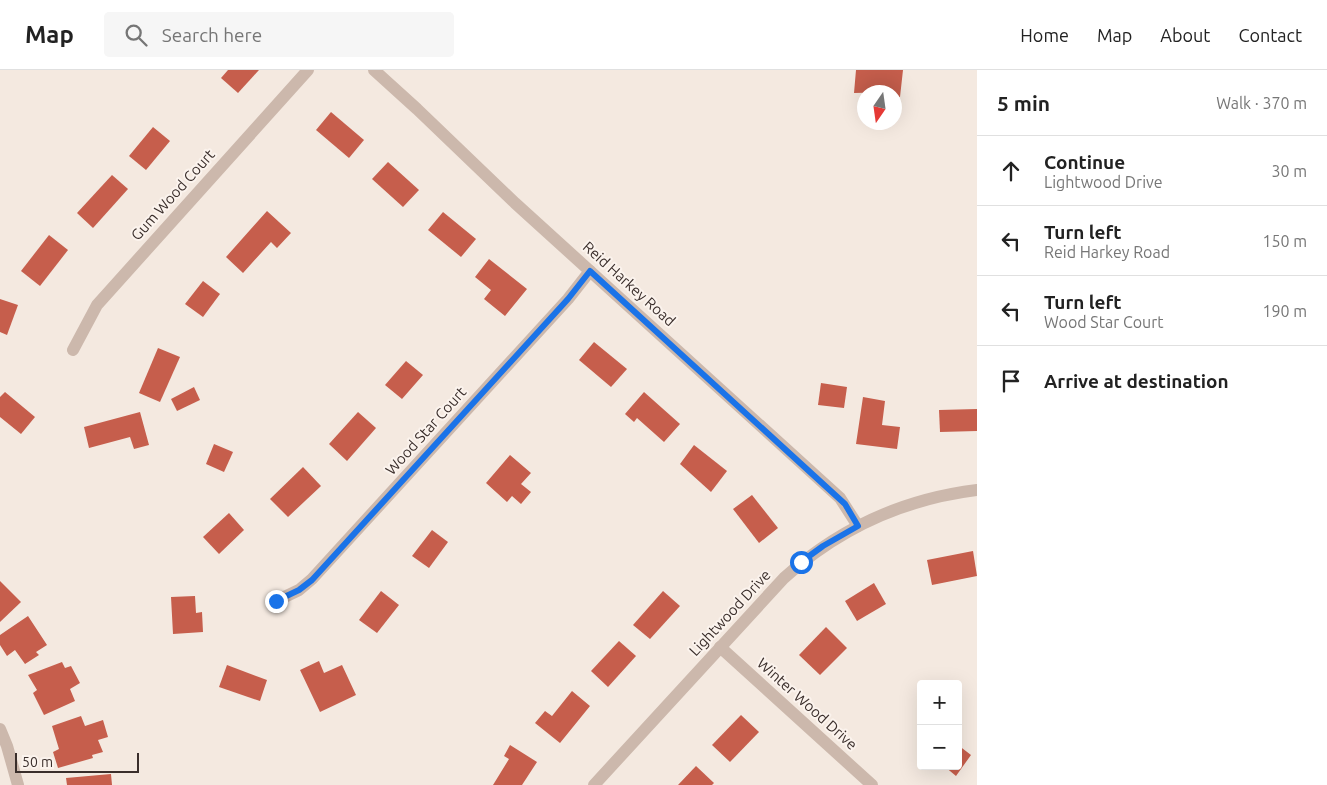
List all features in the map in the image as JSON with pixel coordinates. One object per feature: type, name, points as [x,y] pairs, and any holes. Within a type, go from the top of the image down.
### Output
[{"type":"street","name":"Gum Wood Court","points":[[74,350],[98,304],[308,70]]},
{"type":"street","name":"Reid Harkey Road","points":[[374,70],[515,203],[840,498],[858,526]]},
{"type":"street","name":"Wood Star Court","points":[[276,601],[299,590],[312,580],[568,299],[590,271]]},
{"type":"street","name":"Lightwood Drive","points":[[594,785],[784,578],[801,562],[823,546],[882,514],[938,496],[977,490]]},
{"type":"street","name":"Winter Wood Drive","points":[[720,647],[872,785]]},
{"type":"street","points":[[0,729],[18,785]]},
{"type":"building","points":[[228,70],[259,70],[238,93],[221,78]]},
{"type":"building","points":[[856,70],[903,70],[901,85],[857,85],[857,93],[854,93]]},
{"type":"building","points":[[331,112],[364,140],[349,158],[316,130]]},
{"type":"building","points":[[153,127],[170,141],[146,170],[129,156]]},
{"type":"building","points":[[388,162],[419,190],[403,207],[372,179]]},
{"type":"building","points":[[112,175],[128,189],[93,228],[77,213]]},
{"type":"building","points":[[267,211],[291,233],[277,248],[271,242],[243,273],[226,257]]},
{"type":"building","points":[[443,212],[476,239],[461,257],[428,230]]},
{"type":"building","points":[[49,235],[68,250],[40,286],[21,271]]},
{"type":"building","points":[[489,259],[527,289],[505,316],[484,299],[491,290],[475,277]]},
{"type":"building","points":[[203,281],[220,294],[203,317],[185,304]]},
{"type":"building","points":[[0,299],[18,305],[7,335],[0,332]]},
{"type":"building","points":[[594,342],[627,369],[611,387],[579,360]]},
{"type":"building","points":[[158,348],[180,357],[160,402],[139,393]]},
{"type":"building","points":[[406,361],[423,375],[402,399],[385,385]]},
{"type":"building","points":[[821,383],[847,387],[844,408],[818,405]]},
{"type":"building","points":[[194,387],[200,400],[177,411],[171,399]]},
{"type":"building","points":[[5,392],[35,417],[21,434],[0,417],[0,397]]},
{"type":"building","points":[[644,392],[680,424],[664,442],[637,418],[634,422],[625,414]]},
{"type":"building","points":[[863,397],[885,401],[882,425],[900,427],[897,449],[856,444]]},
{"type":"building","points":[[977,409],[977,431],[940,432],[939,410]]},
{"type":"building","points":[[140,412],[149,445],[134,449],[130,437],[89,448],[84,427]]},
{"type":"building","points":[[358,412],[376,428],[347,461],[329,444]]},
{"type":"building","points":[[214,444],[233,452],[224,472],[206,464]]},
{"type":"building","points":[[694,445],[727,471],[711,492],[680,464]]},
{"type":"building","points":[[510,455],[531,473],[521,484],[531,492],[521,504],[512,496],[507,502],[486,483]]},
{"type":"building","points":[[303,467],[321,486],[288,517],[270,499]]},
{"type":"building","points":[[752,495],[778,528],[759,543],[733,509]]},
{"type":"building","points":[[229,513],[244,530],[219,554],[203,537]]},
{"type":"building","points":[[432,530],[448,542],[429,568],[412,556]]},
{"type":"building","points":[[973,551],[977,576],[932,585],[927,560]]},
{"type":"building","points":[[0,581],[21,602],[0,622]]},
{"type":"building","points":[[874,583],[886,604],[857,621],[845,601]]},
{"type":"building","points":[[381,591],[399,605],[377,633],[359,620]]},
{"type":"building","points":[[663,591],[680,606],[650,639],[633,625]]},
{"type":"building","points":[[195,596],[196,613],[202,612],[203,632],[173,634],[171,597]]},
{"type":"building","points":[[28,616],[47,645],[36,652],[39,655],[25,664],[15,650],[7,656],[0,645],[0,635]]},
{"type":"building","points":[[826,627],[847,648],[820,675],[799,655]]},
{"type":"building","points":[[619,641],[636,656],[608,687],[591,671]]},
{"type":"building","points":[[319,661],[324,673],[342,665],[356,695],[320,712],[300,670]]},
{"type":"building","points":[[62,662],[65,668],[71,666],[80,683],[70,689],[75,701],[44,715],[33,693],[37,690],[28,675]]},
{"type":"building","points":[[227,665],[267,680],[260,701],[219,687]]},
{"type":"building","points":[[572,691],[590,706],[560,743],[535,723],[545,711],[552,716]]},
{"type":"building","points":[[741,715],[759,732],[730,762],[712,745]]},
{"type":"building","points":[[81,716],[85,726],[103,720],[108,737],[98,740],[103,752],[92,755],[93,758],[58,768],[53,752],[59,749],[52,726]]},
{"type":"building","points":[[510,745],[537,762],[522,785],[493,785],[509,759],[504,756]]},
{"type":"building","points":[[962,748],[971,755],[962,768]]},
{"type":"building","points":[[696,766],[714,783],[712,785],[678,785]]},
{"type":"building","points":[[949,770],[960,770],[956,776]]},
{"type":"building","points":[[111,774],[112,785],[67,785],[66,778]]},
{"type":"route","points":[[276,601],[299,590],[312,580],[568,299],[590,271],[845,504],[858,526],[823,546],[801,562]]}]
